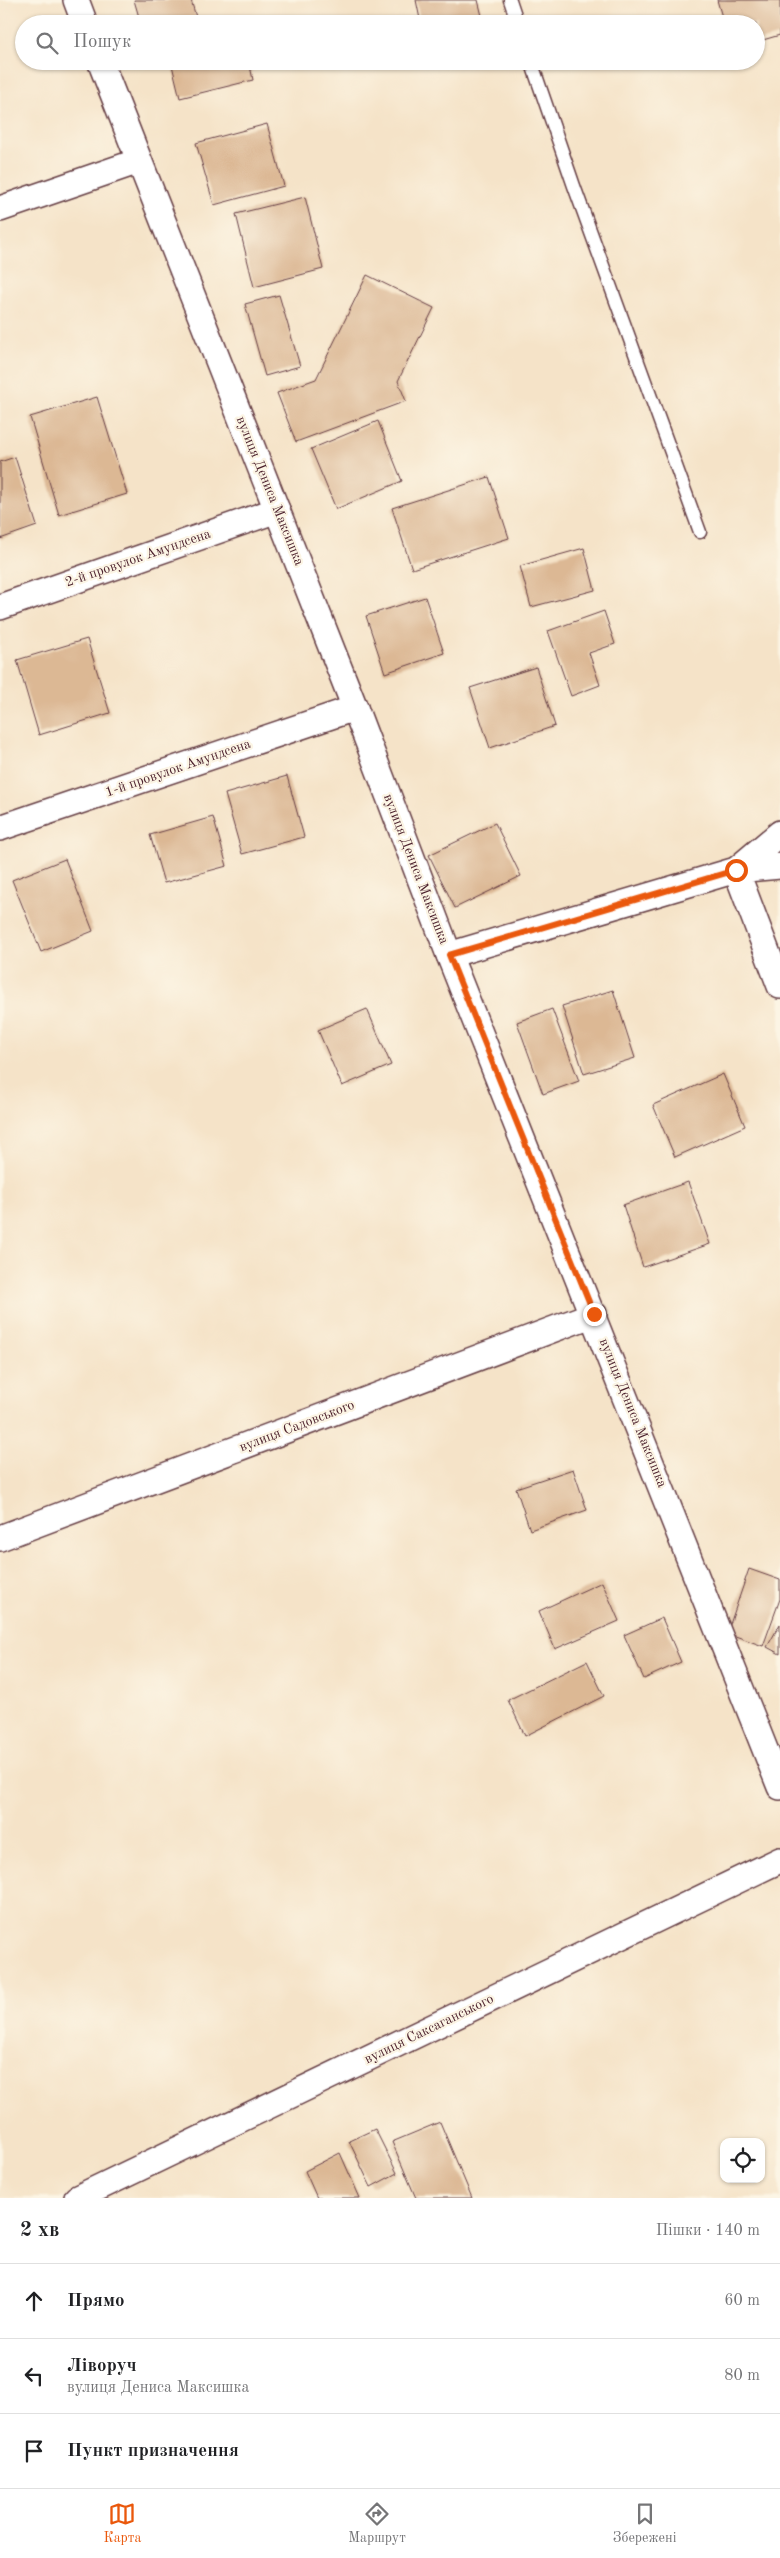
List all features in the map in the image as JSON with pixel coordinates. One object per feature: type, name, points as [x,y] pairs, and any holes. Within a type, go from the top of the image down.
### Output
[{"type":"street","points":[[76,0],[82,15]]},
{"type":"street","name":"вулиця Дениса Максишка","points":[[104,70],[355,708],[449,955],[594,1314],[780,1787]]},
{"type":"street","points":[[0,209],[139,160]]},
{"type":"street","name":"2-й провулок Амундсена","points":[[0,607],[277,510]]},
{"type":"street","name":"1-й провулок Амундсена","points":[[0,828],[355,708]]},
{"type":"street","points":[[736,870],[780,833]]},
{"type":"street","points":[[449,955],[736,870],[780,866]]},
{"type":"street","points":[[736,870],[780,986]]},
{"type":"street","name":"вулиця Садовського","points":[[0,1538],[594,1314]]},
{"type":"street","name":"вулиця Саксаганського","points":[[77,2198],[780,1860]]},
{"type":"lane","points":[[510,0],[515,15]]},
{"type":"lane","points":[[534,70],[574,186],[700,532]]},
{"type":"building","points":[[134,0],[191,0],[195,15],[138,15]]},
{"type":"building","points":[[416,0],[478,0],[482,15],[419,15]]},
{"type":"building","points":[[717,0],[780,0],[780,35],[765,39],[765,15],[721,15]]},
{"type":"building","points":[[173,70],[251,70],[253,80],[180,98]]},
{"type":"building","points":[[267,124],[284,186],[214,205],[196,143]]},
{"type":"building","points":[[305,197],[323,269],[254,287],[236,214]]},
{"type":"building","points":[[367,275],[434,308],[398,381],[406,401],[296,442],[277,393],[316,379]]},
{"type":"building","points":[[279,295],[300,366],[265,376],[245,304]]},
{"type":"building","points":[[97,397],[127,494],[59,515],[30,417]]},
{"type":"building","points":[[378,421],[402,481],[336,509],[311,449]]},
{"type":"building","points":[[15,457],[37,526],[0,539],[0,462]]},
{"type":"building","points":[[489,477],[509,538],[412,569],[392,508]]},
{"type":"building","points":[[584,548],[595,590],[531,607],[520,566]]},
{"type":"building","points":[[425,597],[444,653],[385,673],[366,616]]},
{"type":"building","points":[[604,611],[615,644],[589,653],[600,685],[571,696],[548,631]]},
{"type":"building","points":[[87,639],[110,713],[39,735],[17,660]]},
{"type":"building","points":[[536,667],[555,726],[490,748],[470,688]]},
{"type":"building","points":[[287,776],[304,837],[242,854],[225,794]]},
{"type":"building","points":[[213,817],[227,866],[164,883],[150,835]]},
{"type":"building","points":[[495,823],[521,876],[455,908],[429,855]]},
{"type":"building","points":[[65,859],[93,931],[41,952],[12,880]]},
{"type":"building","points":[[613,990],[635,1058],[584,1074],[562,1006]]},
{"type":"building","points":[[367,1009],[391,1065],[342,1086],[318,1030]]},
{"type":"building","points":[[552,1009],[579,1081],[543,1094],[517,1022]]},
{"type":"building","points":[[723,1074],[745,1126],[675,1157],[653,1105]]},
{"type":"building","points":[[688,1182],[710,1244],[643,1267],[623,1205]]},
{"type":"building","points":[[573,1469],[587,1510],[530,1530],[516,1488]]},
{"type":"building","points":[[749,1569],[780,1580],[780,1599],[763,1646],[727,1633]]},
{"type":"building","points":[[602,1582],[619,1621],[555,1649],[539,1611]]},
{"type":"building","points":[[662,1618],[681,1662],[644,1679],[624,1635]]},
{"type":"building","points":[[780,1624],[780,1654],[767,1647]]},
{"type":"building","points":[[587,1661],[604,1696],[525,1736],[508,1700]]},
{"type":"building","points":[[440,2122],[472,2198],[416,2198],[392,2142]]},
{"type":"building","points":[[375,2129],[397,2173],[371,2187],[349,2141]]},
{"type":"building","points":[[340,2153],[360,2198],[317,2198],[305,2171]]},
{"type":"route","points":[[594,1314],[449,955],[736,870]]}]
